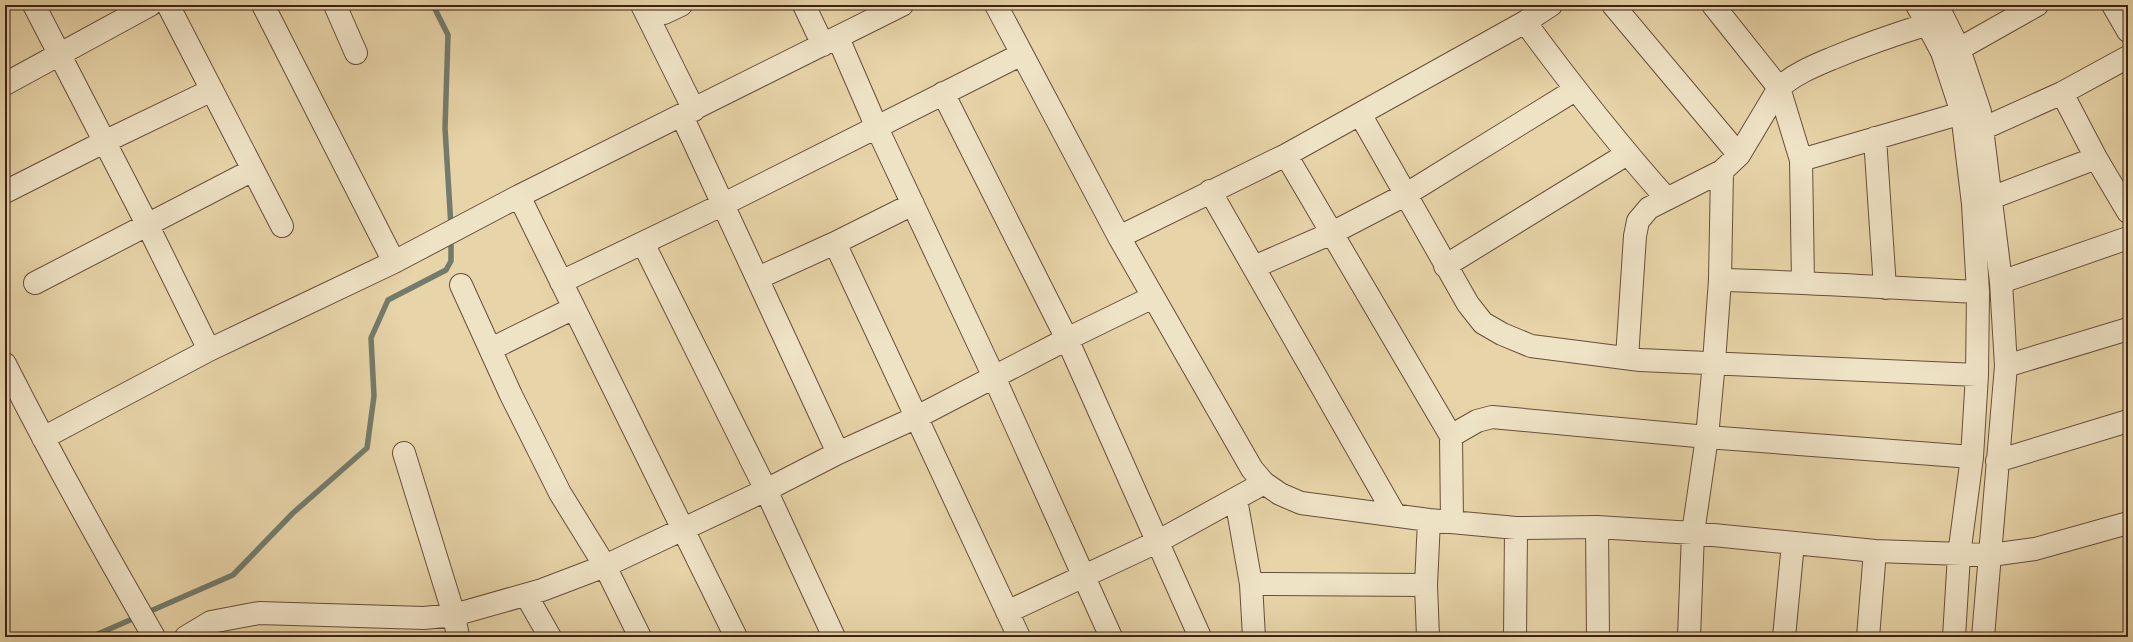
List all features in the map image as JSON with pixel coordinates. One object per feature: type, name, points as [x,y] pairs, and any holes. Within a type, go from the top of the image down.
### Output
[{"type":"street","points":[[34,5],[147,224],[209,350]]},
{"type":"street","points":[[5,84],[150,5]]},
{"type":"street","points":[[168,5],[282,226]]},
{"type":"street","points":[[263,5],[394,262]]},
{"type":"street","points":[[335,5],[356,53]]},
{"type":"street","points":[[642,5],[688,113],[724,204],[838,453]]},
{"type":"street","points":[[804,5],[831,42],[877,128],[994,377],[1111,637]]},
{"type":"street","points":[[43,438],[112,400],[209,350],[394,262],[479,216],[831,42],[902,5]]},
{"type":"street","points":[[996,5],[1119,237],[1252,469],[1264,483],[1280,494],[1301,503],[1429,520],[1516,528],[1597,527],[1693,533],[1875,551],[1959,555],[1990,555],[2035,549],[2128,523]]},
{"type":"street","points":[[1119,237],[1286,154],[1525,22],[1551,5]]},
{"type":"street","points":[[1613,5],[1739,155]]},
{"type":"street","points":[[1713,5],[1779,88],[1800,160],[1803,282]]},
{"type":"street","points":[[1917,5],[1933,14],[1959,49],[1980,112],[2001,282],[2006,366],[1983,637]]},
{"type":"street","points":[[1959,49],[2037,5]]},
{"type":"street","points":[[2113,5],[2128,31]]},
{"type":"street","points":[[1627,358],[1635,236],[1638,221],[1649,208],[1722,171],[1739,155],[1779,88],[1804,70],[1873,42],[1933,14]]},
{"type":"street","points":[[1933,14],[1942,52],[1962,113],[1973,204],[1978,292],[1977,375],[1972,457],[1959,555],[1954,637]]},
{"type":"street","points":[[1525,22],[1626,154],[1667,199]]},
{"type":"street","points":[[561,282],[724,204],[1022,54]]},
{"type":"street","points":[[1982,129],[2062,93],[2128,57]]},
{"type":"street","points":[[5,192],[212,90]]},
{"type":"street","points":[[1254,267],[1332,233],[1405,195],[1576,90]]},
{"type":"street","points":[[943,93],[1067,339],[1200,637]]},
{"type":"street","points":[[2062,93],[2096,158],[2128,212]]},
{"type":"street","points":[[1800,160],[1962,113]]},
{"type":"street","points":[[1360,114],[1445,266],[1468,304],[1483,323],[1502,334],[1531,346],[1627,358],[1977,375]]},
{"type":"street","points":[[1875,138],[1885,288]]},
{"type":"street","points":[[1286,154],[1451,436],[1452,521]]},
{"type":"street","points":[[1445,266],[1626,154]]},
{"type":"street","points":[[1991,198],[2096,158]]},
{"type":"street","points":[[35,283],[253,170]]},
{"type":"street","points":[[1689,637],[1693,533],[1707,437],[1720,280],[1722,171]]},
{"type":"street","points":[[1210,191],[1395,515]]},
{"type":"street","points":[[520,196],[736,637]]},
{"type":"street","points":[[758,278],[835,243],[913,204]]},
{"type":"street","points":[[2001,282],[2128,238]]},
{"type":"street","points":[[643,243],[766,490],[834,637]]},
{"type":"street","points":[[835,243],[915,418],[1019,637]]},
{"type":"street","points":[[1720,280],[1803,282],[1885,288],[1978,292]]},
{"type":"street","points":[[461,285],[511,395],[560,493],[605,566],[640,637]]},
{"type":"street","points":[[187,636],[211,622],[259,613],[424,618],[454,615],[526,595],[605,566],[683,530],[838,453],[915,418],[1067,339],[1153,297]]},
{"type":"street","points":[[491,349],[574,308]]},
{"type":"street","points":[[2006,366],[2128,328]]},
{"type":"street","points":[[5,364],[43,438],[123,585],[152,633]]},
{"type":"street","points":[[1451,436],[1477,421],[1492,417],[1707,437],[1972,457]]},
{"type":"street","points":[[1997,461],[2128,420]]},
{"type":"street","points":[[404,453],[454,615],[458,637]]},
{"type":"street","points":[[1007,612],[1083,575],[1157,542],[1264,483]]},
{"type":"street","points":[[1236,499],[1251,584],[1254,637]]},
{"type":"street","points":[[1428,637],[1426,585],[1429,520]]},
{"type":"street","points":[[1597,527],[1598,637]]},
{"type":"street","points":[[1515,637],[1516,528]]},
{"type":"street","points":[[1784,637],[1793,543]]},
{"type":"street","points":[[1868,637],[1875,551]]},
{"type":"street","points":[[1251,584],[1426,585]]},
{"type":"street","points":[[526,595],[550,637]]},
{"type":"waterway","points":[[433,5],[448,35],[445,128],[451,227]]},
{"type":"waterway","points":[[146,613],[233,575],[293,513],[367,448],[374,396],[371,338],[388,300],[446,270],[451,261],[451,237]]},
{"type":"waterway","points":[[91,637],[137,617]]}]
